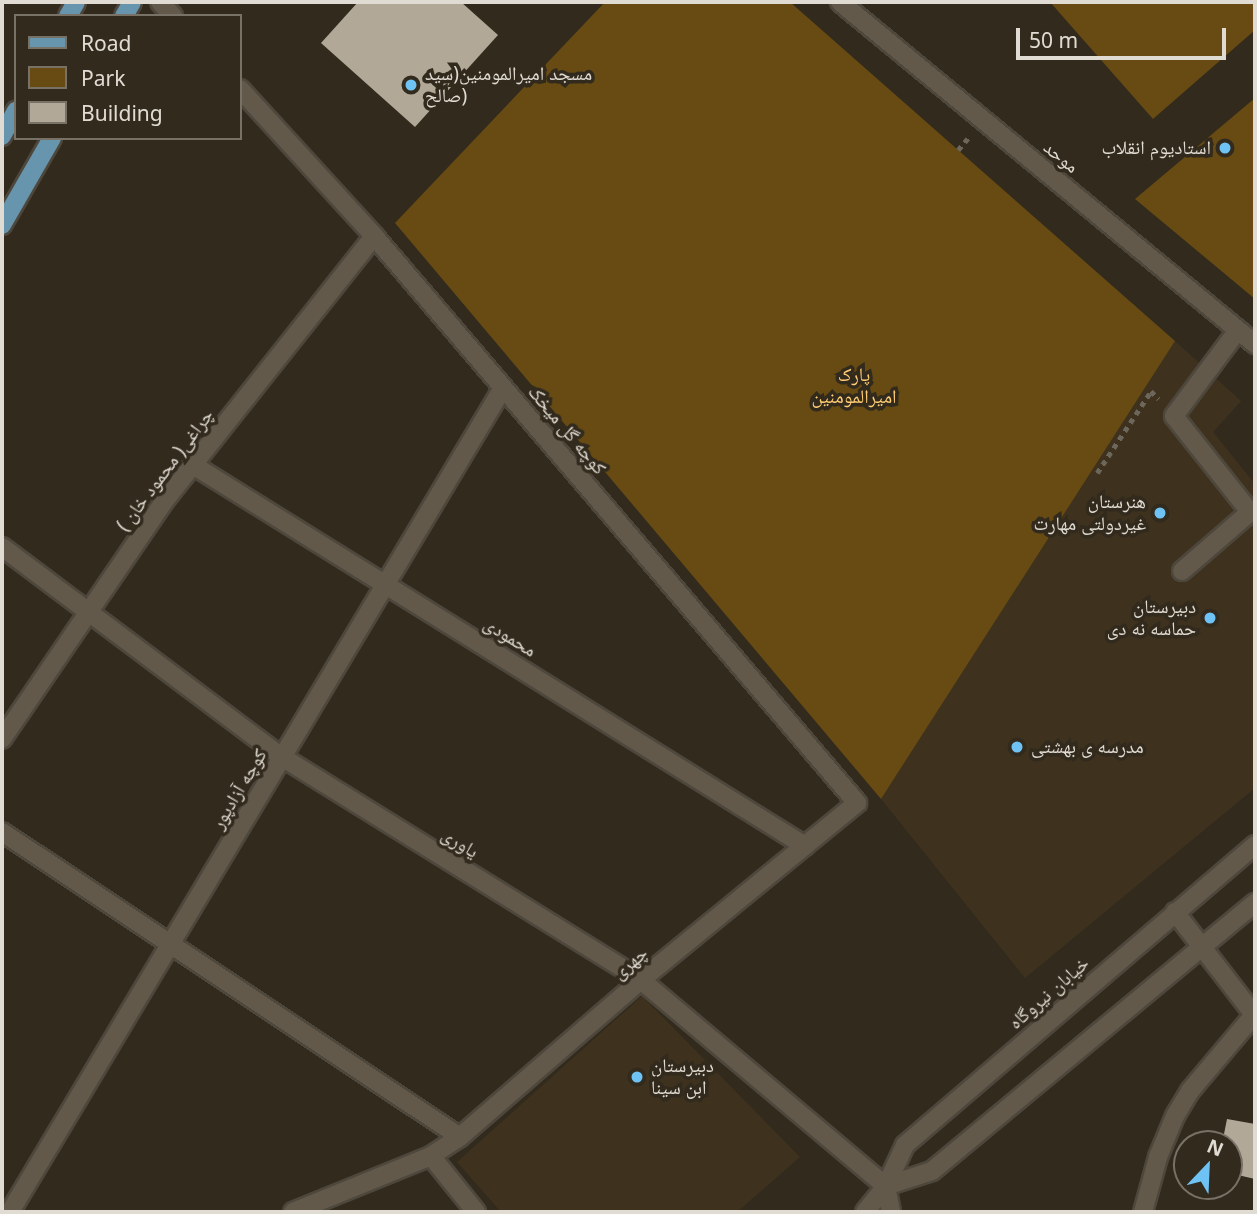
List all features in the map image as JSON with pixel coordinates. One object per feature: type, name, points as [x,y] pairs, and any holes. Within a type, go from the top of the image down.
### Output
[{"type":"main road","points":[[2,136],[14,115]]},
{"type":"main road","points":[[2,225],[51,140]]},
{"type":"street","name":"موحد","points":[[840,2],[1255,344]]},
{"type":"street","name":"کوچه گل میخک","points":[[242,91],[374,236],[857,803]]},
{"type":"street","name":"چراغی( محمود خان )","points":[[2,739],[89,611],[194,465],[374,236]]},
{"type":"street","points":[[1182,571],[1250,512],[1174,415],[1238,330]]},
{"type":"street","name":"کوچه آزادپور","points":[[10,1212],[503,388]]},
{"type":"street","name":"محمودی","points":[[194,465],[805,846]]},
{"type":"street","name":"یاوری","points":[[2,547],[282,757],[641,981],[886,1186]]},
{"type":"street","name":"چهری","points":[[293,1212],[431,1156],[460,1138],[641,981],[857,803]]},
{"type":"street","points":[[2,832],[460,1138]]},
{"type":"street","name":"خیابان نیروگاه","points":[[865,1212],[886,1186],[905,1145],[1255,845]]},
{"type":"street","points":[[891,1212],[886,1186],[932,1171],[1255,903]]},
{"type":"street","points":[[1143,1212],[1158,1157],[1175,1116],[1190,1091],[1255,1016],[1175,912]]},
{"type":"street","points":[[431,1156],[476,1212]]},
{"type":"path","points":[[1097,473],[1151,391],[1174,415]]},
{"type":"shaded area","points":[[1175,341],[1241,401],[1213,432],[1255,484],[1255,788],[1025,978],[881,799]]},
{"type":"shaded area","name":"دبیرستان ابن سینا","points":[[642,996],[800,1157],[737,1212],[501,1212],[457,1162]]},
{"type":"green space","name":"پارک امیرالمومنین","points":[[605,2],[790,2],[1175,341],[881,799],[395,223]]},
{"type":"green space","points":[[1050,2],[1255,2],[1255,30],[1153,119]]},
{"type":"green space","name":"استادیوم انقلاب","points":[[1255,98],[1255,299],[1135,199]]},
{"type":"building","name":"مسجد امیرالمومنین(سید صالح)","points":[[358,2],[461,2],[498,35],[415,127],[321,43]]},
{"type":"building","points":[[1227,1119],[1255,1124],[1255,1179],[1243,1176],[1243,1130],[1225,1130]]},
{"type":"place","name":"مسجد امیرالمومنین(سید صالح)","points":[[411,85]]},
{"type":"place","name":"استادیوم انقلاب","points":[[1225,148]]},
{"type":"place","name":"هنرستان غیردولتی مهارت","points":[[1160,513]]},
{"type":"place","name":"دبیرستان حماسه نه دی","points":[[1210,618]]},
{"type":"place","name":"مدرسه ی بهشتی","points":[[1017,747]]},
{"type":"place","name":"دبیرستان ابن سینا","points":[[637,1077]]}]
